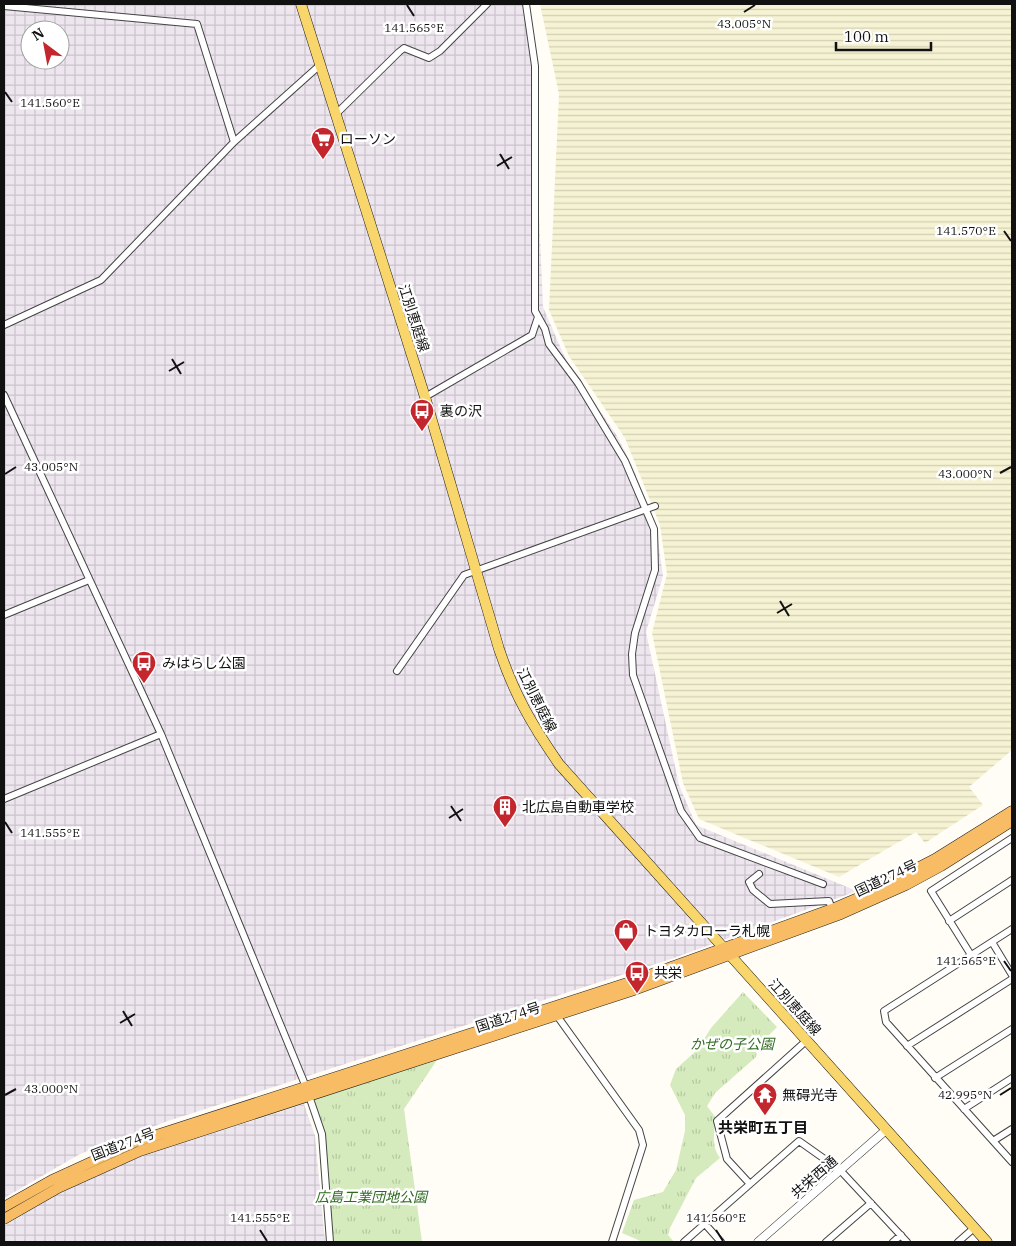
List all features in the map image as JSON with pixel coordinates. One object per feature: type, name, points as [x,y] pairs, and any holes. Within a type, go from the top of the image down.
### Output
[{"type":"highway","name":"国道274号","points":[[554,1012],[867,894],[935,859],[1012,811]]},
{"type":"highway","name":"国道274号","points":[[4,1219],[58,1188],[140,1151],[308,1092],[729,957],[841,914],[906,886],[1012,821]]},
{"type":"highway","name":"国道274号","points":[[4,1208],[52,1180],[135,1142],[308,1092]]},
{"type":"main road","name":"江別恵庭線","points":[[301,4],[425,397],[511,684],[530,722],[558,764],[729,957],[744,970],[987,1242]]},
{"type":"street","points":[[335,115],[404,48],[429,58],[440,51],[487,4]]},
{"type":"street","points":[[526,4],[536,66],[535,311],[549,344],[578,383],[626,460],[654,529],[655,570],[635,633],[632,654],[633,675],[681,811],[700,838],[823,884]]},
{"type":"street","points":[[4,6],[197,24],[234,142]]},
{"type":"street","points":[[4,325],[101,280],[234,142],[320,65]]},
{"type":"street","points":[[425,397],[532,335],[538,317]]},
{"type":"street","points":[[4,394],[161,734],[308,1092],[322,1134],[330,1242]]},
{"type":"street","points":[[397,671],[464,575],[655,506]]},
{"type":"street","points":[[4,615],[90,580]]},
{"type":"street","points":[[4,799],[161,734]]},
{"type":"street","points":[[971,955],[931,891],[1012,838]]},
{"type":"street","points":[[759,874],[749,882],[753,890],[770,904],[829,901],[832,908]]},
{"type":"street","points":[[949,921],[1012,880]]},
{"type":"street","points":[[1012,930],[884,1011],[886,1022],[1012,1162]]},
{"type":"street","points":[[992,942],[1012,975]]},
{"type":"street","points":[[907,1046],[1012,979]]},
{"type":"street","points":[[554,1012],[639,1130],[642,1145],[612,1242]]},
{"type":"street","points":[[935,1078],[1012,1029]]},
{"type":"street","points":[[750,1184],[727,1159],[717,1121],[806,1041]]},
{"type":"street","points":[[964,1110],[1012,1078]]},
{"type":"street","points":[[993,1141],[1012,1129]]},
{"type":"street","name":"共栄西通","points":[[758,1242],[886,1130]]},
{"type":"street","points":[[684,1242],[799,1141],[840,1170],[907,1242]]},
{"type":"street","points":[[826,1242],[871,1203]]},
{"type":"street","points":[[705,1224],[721,1242]]},
{"type":"street","points":[[958,1242],[974,1228]]},
{"type":"street","points":[[893,1242],[900,1235]]},
{"type":"shaded area","points":[[4,4],[530,4],[543,307],[566,360],[617,436],[633,468],[656,526],[663,576],[646,632],[679,785],[696,825],[857,891],[671,959],[168,1121],[80,1154],[4,1198]]},
{"type":"shaded area","points":[[540,4],[1012,4],[1012,750],[969,787],[983,805],[925,843],[916,832],[839,877],[699,819],[683,783],[652,633],[667,574],[660,525],[625,438],[569,356],[549,310],[559,94]]},
{"type":"shaded area","points":[[304,1104],[315,1136],[325,1242],[4,1242],[4,1226],[63,1191],[100,1173],[143,1156]]},
{"type":"green space","name":"かぜの子公園","points":[[743,992],[777,1027],[758,1046],[756,1057],[715,1093],[707,1106],[716,1118],[714,1144],[720,1158],[696,1178],[670,1228],[668,1235],[674,1242],[643,1242],[622,1233],[634,1200],[663,1192],[676,1170],[685,1131],[685,1115],[670,1085],[676,1069],[697,1050],[711,1028]]},
{"type":"green space","name":"広島工業団地公園","points":[[441,1054],[404,1109],[422,1242],[330,1242],[322,1134],[309,1096]]},
{"type":"place","name":"ローソン","points":[[323,160]]},
{"type":"place","name":"裏の沢","points":[[422,432]]},
{"type":"place","name":"みはらし公園","points":[[144,684]]},
{"type":"place","name":"北広島自動車学校","points":[[505,828]]},
{"type":"place","name":"トヨタカローラ札幌","points":[[626,952]]},
{"type":"place","name":"共栄","points":[[637,994]]},
{"type":"place","name":"無碍光寺","points":[[765,1116]]},
{"type":"district","name":"共栄町五丁目","points":[[763,1128]]}]
